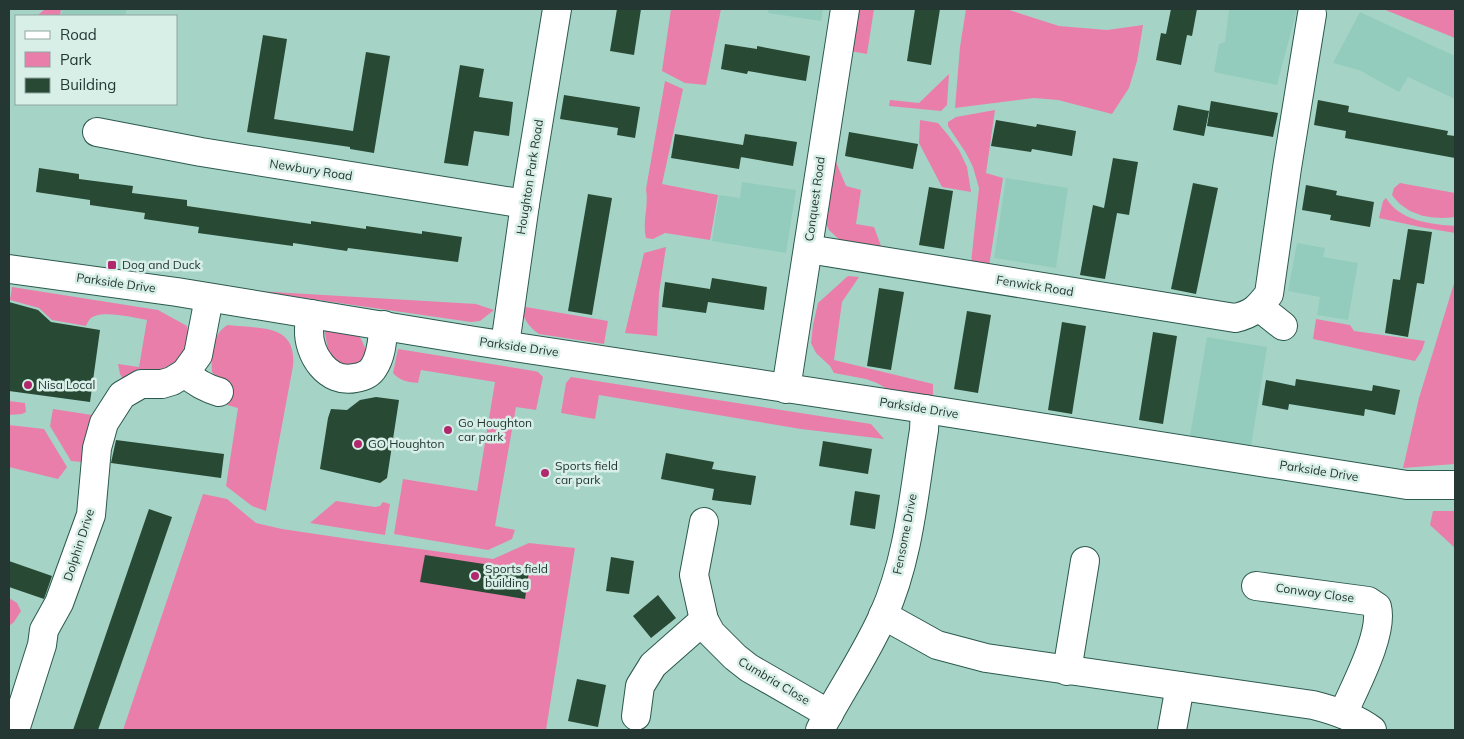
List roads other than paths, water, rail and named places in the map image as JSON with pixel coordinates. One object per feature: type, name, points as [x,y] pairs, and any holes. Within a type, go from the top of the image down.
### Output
[{"type":"street","name":"Houghton Park Road","points":[[505,345],[525,204],[557,9]]},
{"type":"street","name":"Conquest Road","points":[[786,389],[845,9]]},
{"type":"street","points":[[1283,326],[1259,307],[1269,294],[1273,272],[1287,168],[1312,14]]},
{"type":"street","name":"Newbury Road","points":[[97,132],[201,152],[525,204]]},
{"type":"street","name":"Fenwick Road","points":[[808,250],[1235,318],[1248,315],[1259,307]]},
{"type":"street","name":"Parkside Drive","points":[[9,269],[168,291],[1407,485],[1455,485]]},
{"type":"street","points":[[209,298],[198,355],[185,373],[194,382],[219,392]]},
{"type":"street","points":[[311,314],[309,331],[320,366],[334,376],[348,380],[365,376],[374,367],[380,352],[384,325]]},
{"type":"street","name":"Dolphin Drive","points":[[15,730],[42,645],[44,630],[61,599],[91,515],[97,448],[104,423],[122,395],[141,384],[162,384],[172,381],[185,373]]},
{"type":"street","name":"Fensome Drive","points":[[824,722],[883,615],[904,554],[924,430],[925,409]]},
{"type":"street","name":"Cumbria Close","points":[[704,522],[694,574],[704,620],[711,634],[749,668],[824,722]]},
{"type":"street","points":[[1068,671],[1085,561]]},
{"type":"street","name":"Conway Close","points":[[1256,586],[1368,600],[1377,607],[1379,616],[1371,650],[1343,714]]},
{"type":"street","points":[[883,615],[937,645],[986,658],[1313,705],[1343,714],[1372,730]]},
{"type":"street","points":[[636,716],[640,686],[653,665],[704,620]]},
{"type":"street","points":[[1172,730],[1180,686]]},
{"type":"place","name":"Dog and Duck","points":[[112,265]]},
{"type":"place","name":"Nisa Local","points":[[28,385]]},
{"type":"place","name":"Go Houghton car park","points":[[448,430]]},
{"type":"place","name":"GO Houghton","points":[[358,444]]},
{"type":"place","name":"Sports field car park","points":[[545,473]]},
{"type":"place","name":"Sports field building","points":[[475,576]]}]
